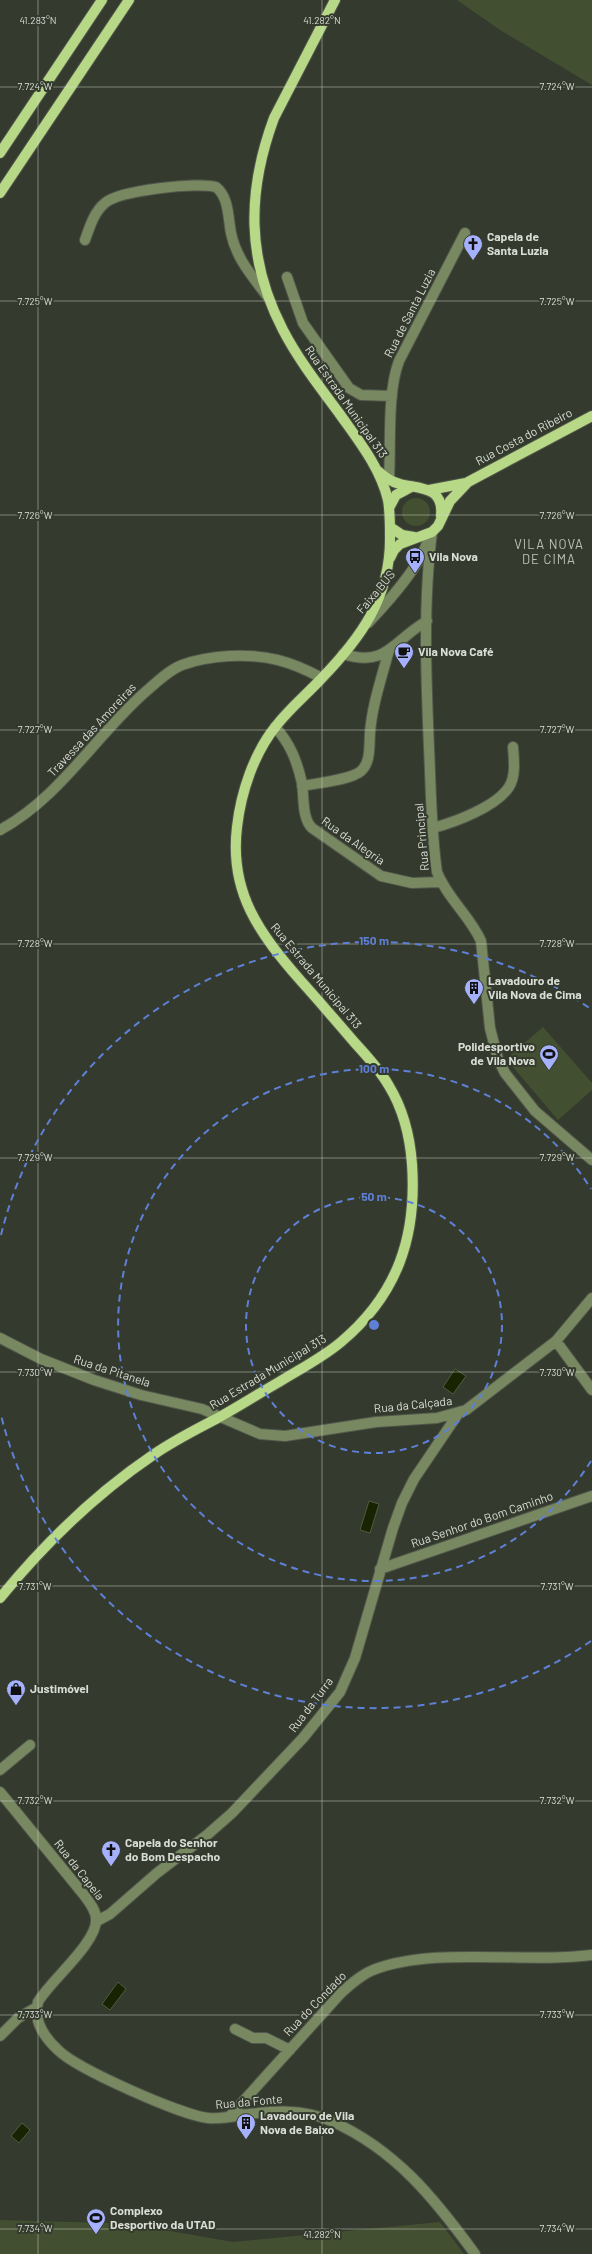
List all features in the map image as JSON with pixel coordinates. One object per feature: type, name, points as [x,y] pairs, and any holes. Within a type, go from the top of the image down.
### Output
[{"type":"main road","points":[[0,153],[102,0]]},
{"type":"main road","points":[[0,193],[129,0]]},
{"type":"main road","name":"Rua Estrada Municipal 313","points":[[0,1598],[49,1541],[92,1502],[154,1454],[320,1358],[353,1331],[374,1307],[391,1282],[405,1248],[412,1222],[414,1193],[411,1151],[400,1107],[389,1086],[373,1064],[274,950],[258,928],[246,904],[240,884],[236,861],[235,840],[246,782],[265,742],[275,727],[343,654],[363,627],[382,594],[390,559],[389,508],[377,470],[291,345],[269,298],[261,274],[255,240],[254,204],[259,168],[274,118],[335,0]]},
{"type":"main road","name":"Rua Costa do Ribeiro","points":[[468,482],[592,416]]},
{"type":"main road","points":[[377,470],[389,480],[429,490],[468,482]]},
{"type":"main road","points":[[390,527],[402,535],[416,537],[424,536],[432,532],[450,500],[468,482]]},
{"type":"main road","points":[[389,508],[396,494],[406,488],[413,487]]},
{"type":"main road","points":[[429,490],[440,502],[441,518]]},
{"type":"main road","points":[[390,559],[396,547],[416,537]]},
{"type":"street","points":[[85,240],[98,210],[106,202],[120,195],[131,192],[202,185],[216,187],[224,196],[231,234],[238,256],[269,298]]},
{"type":"street","name":"Rua de Santa Luzia","points":[[389,480],[392,396],[394,379],[399,361],[465,233]]},
{"type":"street","points":[[287,277],[303,323],[352,391],[361,395],[392,396]]},
{"type":"street","name":"Rua Principal","points":[[432,532],[428,559],[428,707],[433,828],[436,866],[440,882],[476,930],[481,941],[490,1028],[498,1059],[505,1073],[535,1111],[592,1160]]},
{"type":"street","name":"Faixa BUS","points":[[363,627],[387,603],[412,569],[423,553],[432,532]]},
{"type":"street","points":[[343,654],[371,659],[389,650],[414,628],[427,621]]},
{"type":"street","points":[[302,786],[350,776],[360,772],[364,768],[369,755],[373,711],[389,650]]},
{"type":"street","name":"Travessa das Amoreiras","points":[[0,830],[34,808],[48,795],[131,705],[160,678],[180,666],[204,658],[251,655],[277,658],[300,666],[322,678]]},
{"type":"street","name":"Rua da Alegria","points":[[275,727],[291,749],[302,786],[307,820],[310,826],[370,870],[397,881],[421,883],[440,882]]},
{"type":"street","points":[[433,828],[464,819],[506,791],[512,778],[513,747]]},
{"type":"street","name":"Rua da Calçada","points":[[221,1416],[260,1434],[278,1436],[376,1422],[426,1419],[458,1414],[474,1405],[556,1341],[592,1298]]},
{"type":"street","name":"Rua da Pitanela","points":[[0,1338],[41,1359],[94,1380],[141,1395],[186,1404],[221,1416]]},
{"type":"street","points":[[556,1341],[592,1390]]},
{"type":"street","name":"Rua da Turra","points":[[96,1921],[110,1914],[157,1873],[207,1835],[232,1813],[299,1743],[340,1692],[355,1658],[380,1569],[397,1515],[407,1491],[458,1414]]},
{"type":"street","name":"Rua Senhor do Bom Caminho","points":[[380,1569],[592,1496]]},
{"type":"street","points":[[0,1770],[30,1745]]},
{"type":"street","name":"Rua da Capela","points":[[0,1792],[87,1899],[95,1913],[96,1921]]},
{"type":"street","points":[[0,2036],[18,2018],[37,2007],[40,1998],[68,1967],[91,1935],[96,1921]]},
{"type":"street","name":"Rua do Condado","points":[[229,2117],[350,1985],[360,1977],[383,1967],[438,1958],[537,1959],[592,1955]]},
{"type":"street","name":"Rua da Fonte","points":[[37,2007],[37,2020],[44,2034],[58,2050],[76,2063],[149,2098],[199,2117],[229,2117],[276,2110],[302,2112],[329,2120],[350,2130],[378,2148],[407,2172],[435,2200],[475,2254]]},
{"type":"street","points":[[234,2029],[253,2038],[266,2038],[290,2050]]},
{"type":"shaded area","points":[[457,0],[592,0],[592,85],[500,30]]},
{"type":"shaded area","points":[[416,498],[426,502],[430,512],[426,522],[416,526],[406,522],[402,512],[406,502]]},
{"type":"shaded area","name":"Polidesportivo de Vila Nova","points":[[543,1027],[592,1083],[592,1090],[558,1120],[506,1059]]},
{"type":"shaded area","points":[[455,1369],[466,1376],[453,1394],[443,1387]]},
{"type":"shaded area","points":[[369,1501],[379,1504],[370,1533],[360,1530]]},
{"type":"shaded area","points":[[118,1982],[126,1989],[110,2010],[102,2004]]},
{"type":"shaded area","points":[[22,2123],[30,2130],[19,2143],[11,2136]]},
{"type":"shaded area","points":[[0,2220],[107,2223],[153,2228],[233,2242],[440,2222],[464,2254],[0,2254]]},
{"type":"place","name":"Capela de Santa Luzia","points":[[473,261]]},
{"type":"place","name":"Vila Nova","points":[[415,574]]},
{"type":"place","name":"Vila Nova Café","points":[[404,669]]},
{"type":"place","name":"Lavadouro de Vila Nova de Cima","points":[[474,1005]]},
{"type":"place","name":"Polidesportivo de Vila Nova","points":[[549,1071]]},
{"type":"place","name":"Justimóvel","points":[[16,1706]]},
{"type":"place","name":"Capela do Senhor do Bom Despacho","points":[[111,1867]]},
{"type":"place","name":"Lavadouro de Vila Nova de Baixo","points":[[246,2140]]},
{"type":"place","name":"Complexo Desportivo da UTAD","points":[[96,2235]]},
{"type":"district","name":"VILA NOVA DE CIMA","points":[[549,552]]}]
